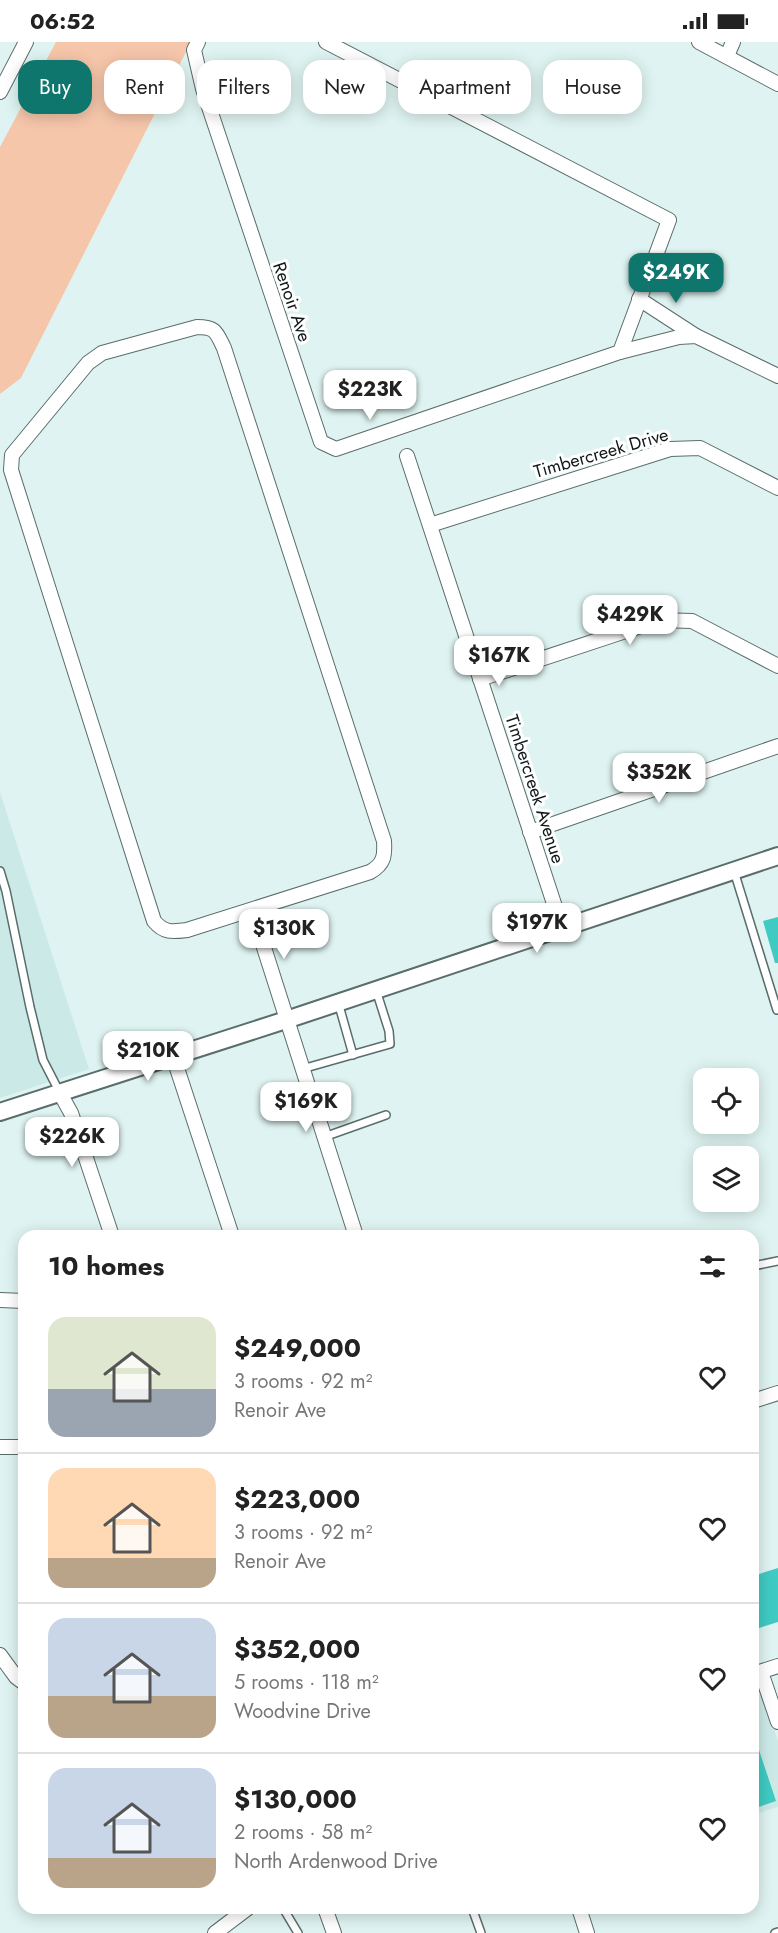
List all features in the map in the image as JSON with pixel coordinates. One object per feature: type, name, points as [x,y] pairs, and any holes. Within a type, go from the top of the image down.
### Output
[{"type":"street","points":[[0,92],[26,42]]},
{"type":"street","name":"Renoir Ave","points":[[198,42],[194,50],[203,89],[321,442],[336,449],[620,352],[680,337],[696,336]]},
{"type":"street","points":[[326,42],[669,220],[620,352]]},
{"type":"street","points":[[699,42],[778,84]]},
{"type":"street","points":[[727,56],[733,42]]},
{"type":"street","points":[[639,299],[696,336],[778,376]]},
{"type":"street","points":[[197,327],[209,327],[217,333],[224,348],[384,841],[384,860],[370,872],[252,909],[178,932],[169,933],[154,921],[11,470],[12,455],[88,363],[102,352],[197,327]]},
{"type":"street","name":"Timbercreek Drive","points":[[430,525],[670,449],[700,448],[778,488]]},
{"type":"street","name":"Timbercreek Avenue","points":[[407,456],[562,928]]},
{"type":"street","points":[[480,679],[659,620],[692,621],[778,666]]},
{"type":"street","points":[[530,832],[778,746]]},
{"type":"street","points":[[0,1113],[778,856]]},
{"type":"street","points":[[252,909],[354,1230]]},
{"type":"street","points":[[173,1056],[230,1230]]},
{"type":"street","points":[[60,1093],[71,1113],[111,1230]]},
{"type":"street","points":[[0,1300],[18,1301]]},
{"type":"street","points":[[759,1399],[778,1393]]},
{"type":"street","points":[[0,1447],[18,1447]]},
{"type":"street","points":[[0,1655],[18,1678]]},
{"type":"street","points":[[759,1672],[778,1666]]},
{"type":"street","points":[[759,1678],[778,1722]]},
{"type":"street","points":[[214,1933],[240,1914]]},
{"type":"street","points":[[327,1914],[334,1933]]},
{"type":"street","points":[[581,1914],[587,1933]]},
{"type":"lane","points":[[0,871],[43,1060],[60,1093]]},
{"type":"lane","points":[[734,871],[777,1010]]},
{"type":"lane","points":[[302,1070],[390,1044],[376,990]]},
{"type":"lane","points":[[338,1002],[349,1032],[353,1054]]},
{"type":"lane","points":[[376,1020],[386,1022]]},
{"type":"lane","points":[[378,1028],[386,1022]]},
{"type":"lane","points":[[324,1137],[386,1115]]},
{"type":"lane","points":[[759,1265],[778,1260]]},
{"type":"lane","points":[[286,1914],[297,1933]]},
{"type":"lane","points":[[474,1914],[481,1933]]},
{"type":"shaded area","points":[[56,42],[191,42],[182,60],[104,60],[104,114],[155,114],[21,378],[0,394],[0,147],[18,113],[92,114],[92,60],[46,60]]},
{"type":"shaded area","points":[[0,792],[89,1069],[0,1098]]},
{"type":"shaded area","points":[[759,1691],[764,1698],[778,1741],[778,1807],[759,1813]]},
{"type":"building","points":[[778,917],[778,963],[775,963],[763,921]]},
{"type":"building","points":[[778,1568],[778,1622],[759,1628],[759,1574]]},
{"type":"building","points":[[759,1750],[776,1801],[759,1807]]}]
